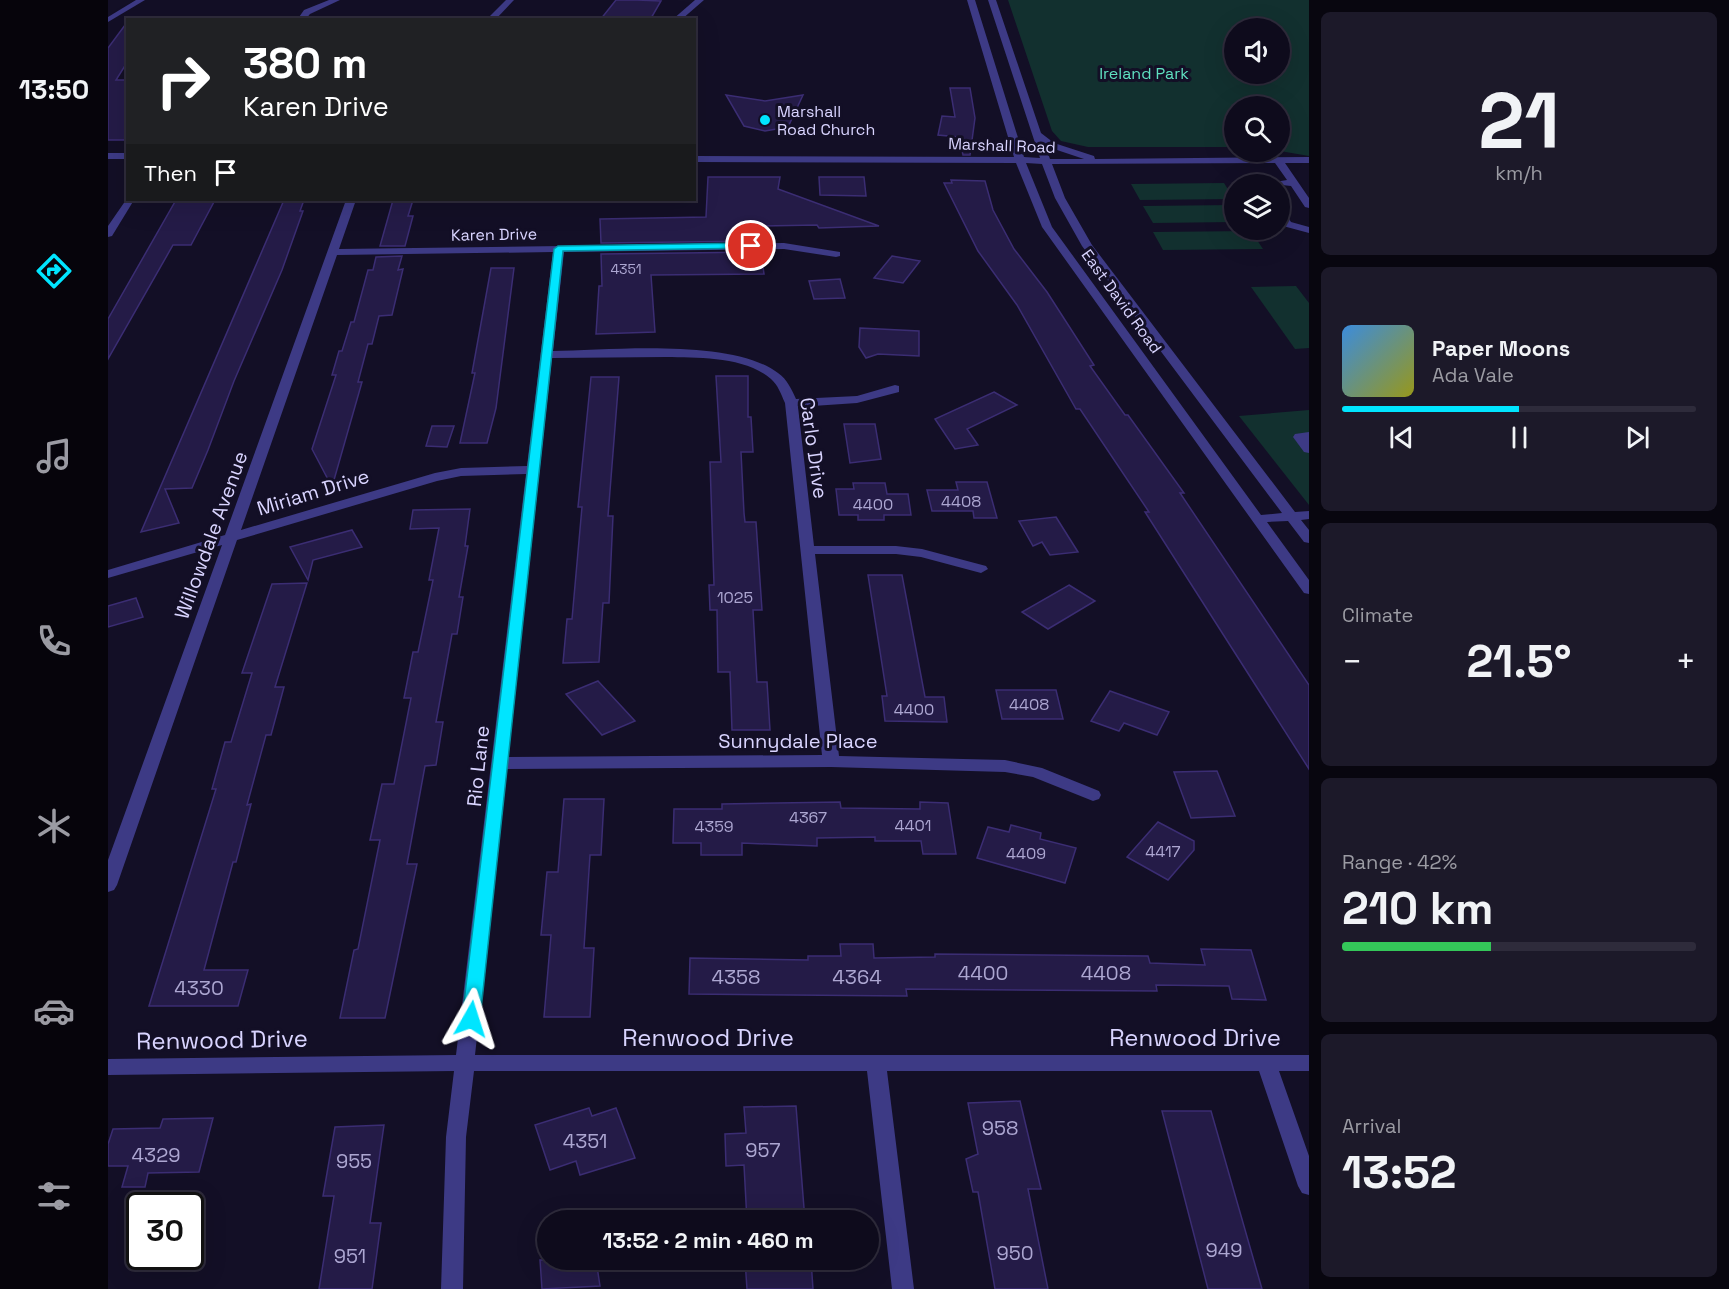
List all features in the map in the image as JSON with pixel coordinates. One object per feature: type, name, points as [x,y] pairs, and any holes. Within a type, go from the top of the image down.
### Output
[{"type":"street","points":[[108,20],[140,0]]},
{"type":"street","points":[[303,0],[308,7],[307,12]]},
{"type":"street","points":[[302,18],[307,12],[336,0]]},
{"type":"street","points":[[492,18],[510,0]]},
{"type":"street","points":[[678,18],[700,0]]},
{"type":"street","name":"East David Road","points":[[972,0],[1020,160],[1038,207],[1060,246],[1309,590]]},
{"type":"street","name":"East David Road","points":[[992,0],[1060,198],[1087,246],[1309,539]]},
{"type":"street","points":[[1037,134],[1051,145],[1102,162]]},
{"type":"street","points":[[108,156],[126,156]]},
{"type":"street","name":"Marshall Road","points":[[696,159],[1224,161]]},
{"type":"street","name":"Marshall Road","points":[[1290,160],[1309,160]]},
{"type":"street","points":[[1279,162],[1309,204]]},
{"type":"street","points":[[1290,183],[1309,186]]},
{"type":"street","points":[[108,234],[128,201]]},
{"type":"street","name":"Willowdale Avenue","points":[[108,885],[351,201]]},
{"type":"street","points":[[1290,225],[1309,230]]},
{"type":"street","name":"Karen Drive","points":[[333,252],[784,246],[836,254]]},
{"type":"street","name":"Rio Lane","points":[[452,1289],[456,1137],[558,249]]},
{"type":"street","name":"Carlo Drive","points":[[546,355],[699,354],[725,356],[744,360],[774,375],[785,388],[790,403],[831,761]]},
{"type":"street","points":[[790,403],[852,401],[872,398],[895,389]]},
{"type":"street","points":[[1309,436],[1299,437],[1309,449]]},
{"type":"street","name":"Miriam Drive","points":[[108,574],[435,477],[461,472],[533,470]]},
{"type":"street","points":[[1257,519],[1309,515]]},
{"type":"street","points":[[808,550],[896,550],[922,553],[981,569]]},
{"type":"street","name":"Sunnydale Place","points":[[499,763],[831,761],[1005,766],[1036,772],[1093,795]]},
{"type":"street","name":"Renwood Drive","points":[[108,1067],[466,1063],[1309,1063]]},
{"type":"street","points":[[876,1063],[903,1289]]},
{"type":"street","points":[[1266,1063],[1309,1186]]},
{"type":"green space","name":"Ireland Park","points":[[1008,0],[1309,0],[1309,156],[1290,153],[1290,96],[1224,96],[1224,147],[1088,147],[1061,141],[1052,131]]},
{"type":"green space","points":[[1224,183],[1224,199],[1140,200],[1131,184]]},
{"type":"green space","points":[[1224,205],[1224,222],[1153,223],[1143,206]]},
{"type":"green space","points":[[1224,231],[1224,240],[1257,240],[1263,249],[1163,250],[1153,232]]},
{"type":"green space","points":[[1296,286],[1309,303],[1309,348],[1295,349],[1251,287]]},
{"type":"green space","points":[[1309,410],[1309,505],[1239,416]]},
{"type":"building","points":[[616,0],[661,1],[651,18],[602,18]]},
{"type":"building","points":[[126,24],[126,64],[116,80],[126,80],[126,140],[108,140],[108,48]]},
{"type":"building","points":[[950,88],[970,88],[975,118],[970,155],[963,155],[959,137],[938,135],[942,116],[955,117]]},
{"type":"building","name":"Marshall Road Church","points":[[726,95],[765,101],[803,95],[788,127],[765,131],[744,126]]},
{"type":"building","points":[[708,177],[780,177],[778,189],[879,226],[819,228],[817,225],[756,226],[759,241],[601,243],[600,219],[706,217]]},
{"type":"building","points":[[819,177],[864,177],[866,196],[820,195]]},
{"type":"building","points":[[951,180],[985,181],[993,210],[1014,249],[1047,292],[1094,365],[1090,366],[1184,493],[1180,493],[1309,685],[1309,769],[1145,512],[1149,512],[1080,409],[1076,409],[1017,305],[978,251],[944,183],[952,183]]},
{"type":"building","points":[[175,201],[214,201],[191,245],[173,245],[108,359],[108,319]]},
{"type":"building","points":[[284,201],[304,201],[300,211],[303,211],[282,270],[234,381],[192,488],[165,489],[179,523],[141,532]]},
{"type":"building","points":[[393,201],[413,201],[408,216],[413,216],[405,246],[380,246]]},
{"type":"building","points":[[761,252],[764,274],[651,275],[655,332],[596,334],[599,286],[602,286],[601,254]]},
{"type":"building","points":[[402,256],[398,270],[403,269],[392,315],[379,316],[372,344],[368,344],[358,382],[362,382],[332,487],[312,449],[336,375],[332,375],[339,351],[342,351],[351,322],[354,322],[368,270],[373,270],[376,257]]},
{"type":"building","points":[[892,256],[920,261],[903,283],[874,278]]},
{"type":"building","points":[[491,268],[514,268],[496,408],[487,443],[460,443],[475,373],[472,373]]},
{"type":"building","points":[[840,279],[845,298],[814,299],[809,281]]},
{"type":"building","points":[[860,328],[919,331],[919,356],[878,354],[866,358],[859,347]]},
{"type":"building","points":[[716,376],[748,376],[748,417],[751,417],[753,452],[741,452],[744,513],[745,522],[756,522],[762,610],[753,610],[757,682],[767,682],[770,730],[732,730],[730,672],[718,672],[717,610],[710,610],[709,585],[714,585],[710,462],[721,462]]},
{"type":"building","points":[[591,377],[619,377],[608,516],[613,516],[609,603],[603,603],[599,662],[563,663],[567,619],[572,619],[582,507],[578,507]]},
{"type":"building","points":[[994,392],[1017,405],[967,429],[978,445],[955,449],[935,419]]},
{"type":"building","points":[[844,424],[875,424],[881,459],[850,463]]},
{"type":"building","points":[[432,426],[454,426],[447,447],[426,446]]},
{"type":"building","points":[[956,482],[987,482],[997,518],[974,518],[973,511],[932,511],[927,490],[958,490]]},
{"type":"building","points":[[853,483],[885,483],[887,494],[908,494],[911,515],[884,515],[884,520],[858,520],[858,515],[839,515],[836,489],[854,489]]},
{"type":"building","points":[[470,509],[465,546],[468,546],[459,597],[463,597],[457,634],[452,634],[436,722],[443,722],[436,765],[425,766],[407,864],[417,864],[385,1018],[340,1018],[354,950],[358,949],[380,840],[370,840],[382,784],[394,784],[411,698],[404,698],[413,652],[418,652],[433,580],[429,580],[439,528],[410,529],[413,510]]},
{"type":"building","points":[[1056,517],[1078,552],[1050,555],[1042,542],[1033,546],[1019,521]]},
{"type":"building","points":[[352,530],[362,547],[313,560],[308,580],[290,547]]},
{"type":"building","points":[[868,575],[902,575],[925,697],[944,697],[947,722],[885,721],[882,696],[887,696]]},
{"type":"building","points":[[307,583],[275,687],[284,687],[271,735],[266,735],[247,805],[251,804],[236,862],[233,862],[204,970],[248,970],[238,1006],[149,1006],[216,789],[212,789],[225,742],[231,742],[252,673],[242,673],[272,584]]},
{"type":"building","points":[[1069,585],[1095,601],[1048,629],[1022,612]]},
{"type":"building","points":[[136,598],[143,617],[108,627],[108,606]]},
{"type":"building","points":[[598,681],[635,721],[602,735],[566,694]]},
{"type":"building","points":[[996,690],[1056,690],[1063,719],[1002,719]]},
{"type":"building","points":[[1110,691],[1169,712],[1157,735],[1124,723],[1119,731],[1091,721]]},
{"type":"building","points":[[1217,771],[1235,816],[1191,818],[1174,772]]},
{"type":"building","points":[[564,799],[604,799],[601,855],[590,855],[584,948],[594,948],[590,1017],[544,1017],[551,935],[541,935],[547,872],[558,872]]},
{"type":"building","points":[[840,802],[841,808],[920,809],[920,802],[948,803],[956,854],[923,854],[921,841],[875,841],[875,837],[817,838],[817,846],[742,843],[742,855],[701,855],[701,843],[673,843],[674,809],[722,809],[722,804]]},
{"type":"building","points":[[1158,822],[1194,841],[1194,850],[1168,880],[1127,857]]},
{"type":"building","points":[[1011,825],[1041,833],[1040,839],[1076,848],[1065,883],[977,858],[988,827],[1009,832]]},
{"type":"building","points":[[840,944],[873,944],[874,958],[935,957],[935,954],[1148,956],[1150,963],[1205,965],[1201,949],[1251,950],[1266,1000],[1232,999],[1229,986],[1156,985],[1157,991],[906,989],[907,996],[689,994],[690,958],[808,960],[808,956],[841,956]]},
{"type":"building","points":[[1020,1101],[1041,1189],[1028,1189],[1048,1289],[995,1289],[978,1192],[973,1192],[966,1159],[978,1154],[968,1103]]},
{"type":"building","points":[[796,1106],[804,1210],[746,1210],[744,1165],[726,1166],[725,1134],[746,1133],[744,1107]]},
{"type":"building","points":[[589,1108],[592,1116],[616,1108],[635,1158],[580,1175],[576,1161],[550,1170],[535,1125]]},
{"type":"building","points":[[1162,1111],[1211,1111],[1262,1289],[1208,1289]]},
{"type":"building","points":[[213,1118],[199,1172],[148,1173],[145,1187],[122,1187],[128,1166],[108,1166],[108,1144],[113,1129],[160,1128],[163,1119]]},
{"type":"building","points":[[384,1125],[370,1223],[381,1223],[372,1289],[319,1289],[334,1196],[323,1196],[335,1127]]},
{"type":"building","points":[[541,1270],[598,1270],[600,1286],[542,1289]]},
{"type":"building","points":[[746,1270],[812,1270],[813,1289],[747,1289]]},
{"type":"place","name":"Marshall Road Church","points":[[765,120]]},
{"type":"route","points":[[471,1019],[558,249],[751,246]]}]
